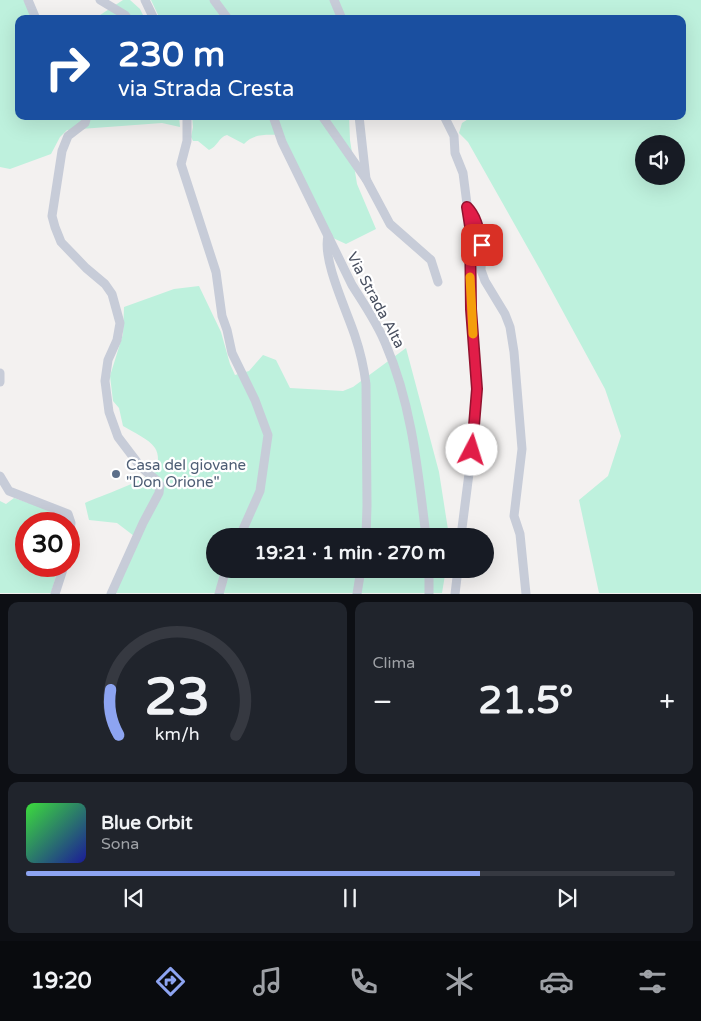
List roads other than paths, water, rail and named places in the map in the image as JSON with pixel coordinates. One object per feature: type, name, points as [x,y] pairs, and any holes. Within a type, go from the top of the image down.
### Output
[{"type":"street","points":[[28,0],[34,15]]},
{"type":"street","points":[[100,0],[125,15]]},
{"type":"street","points":[[145,0],[152,15]]},
{"type":"street","points":[[214,0],[225,15]]},
{"type":"street","points":[[334,0],[340,15]]},
{"type":"street","points":[[85,120],[68,136],[62,150],[52,216],[61,242],[86,268],[105,284],[114,299],[120,323],[117,340],[108,360],[106,381],[109,412],[118,437],[140,466],[160,485],[159,494],[143,523],[111,594]]},
{"type":"street","points":[[187,120],[187,141],[181,164],[216,272],[222,316],[232,353],[268,435],[260,492],[244,528]]},
{"type":"street","name":"Via Strada Alta","points":[[274,120],[282,142],[352,285],[386,343],[400,382],[420,484],[425,528]]},
{"type":"street","points":[[325,120],[366,180],[390,224],[432,260],[438,282]]},
{"type":"street","points":[[359,120],[366,180]]},
{"type":"street","points":[[446,120],[454,136],[455,153],[463,173],[470,226],[471,309],[477,389],[472,450],[462,528]]},
{"type":"street","points":[[467,207],[471,211],[479,230],[482,245],[481,270],[485,281],[505,314],[510,327],[514,352],[522,449],[514,516],[520,534],[526,594]]},
{"type":"street","points":[[328,236],[326,246],[330,264],[356,337],[365,371],[366,528]]},
{"type":"street","points":[[0,373],[0,382]]},
{"type":"street","points":[[0,476],[9,491],[63,512]]},
{"type":"street","points":[[55,594],[60,577]]},
{"type":"street","points":[[219,594],[223,578]]},
{"type":"street","points":[[357,594],[360,578]]},
{"type":"street","points":[[429,578],[429,594]]},
{"type":"street","points":[[455,594],[457,578]]},
{"type":"place","name":"Casa del giovane \"Don Orione\"","points":[[116,474]]}]
